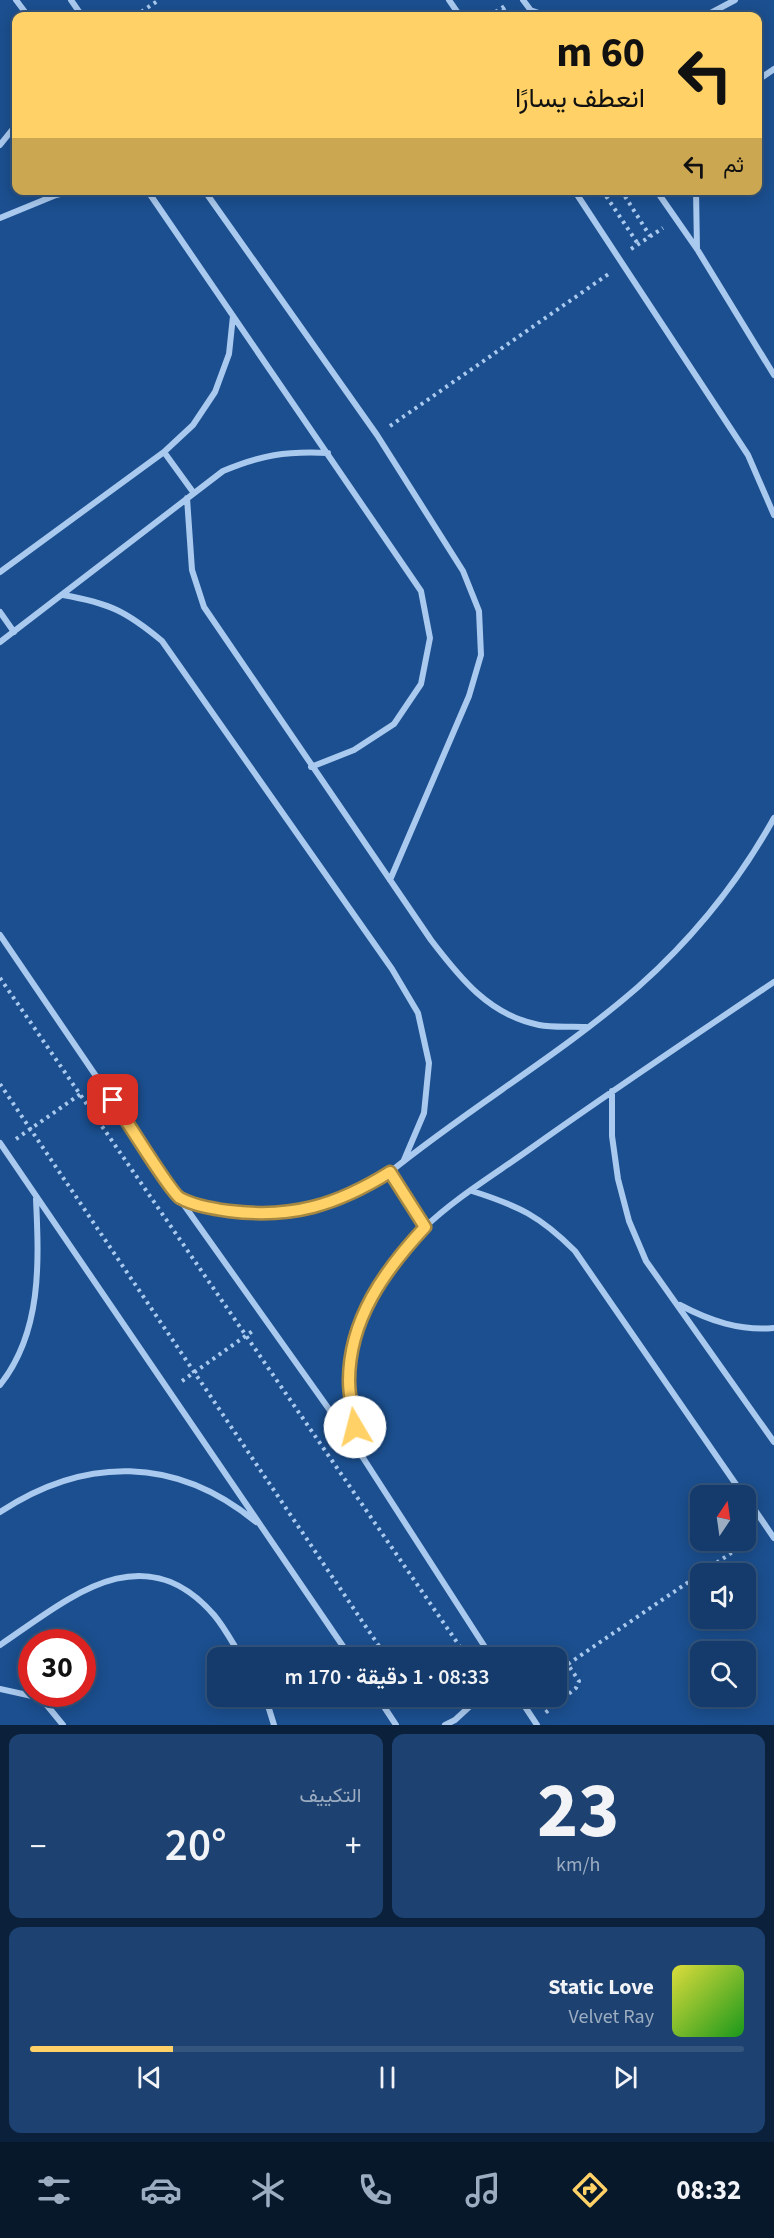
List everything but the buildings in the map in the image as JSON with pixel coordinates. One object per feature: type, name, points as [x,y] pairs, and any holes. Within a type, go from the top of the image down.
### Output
[{"type":"street","points":[[523,0],[532,12]]},
{"type":"street","points":[[712,12],[735,0]]},
{"type":"street","points":[[530,9],[538,12]]},
{"type":"street","points":[[0,144],[12,130]]},
{"type":"street","points":[[0,218],[59,195]]},
{"type":"street","points":[[150,195],[421,591],[430,638],[421,684],[394,724],[354,750],[311,767]]},
{"type":"street","points":[[208,195],[377,435],[464,571],[479,611],[481,655],[469,696],[390,880]]},
{"type":"street","points":[[577,195],[748,455],[774,515]]},
{"type":"street","points":[[659,195],[697,249],[774,375]]},
{"type":"street","points":[[696,195],[697,249]]},
{"type":"street","points":[[0,572],[164,452],[193,425],[215,392],[229,354],[233,315]]},
{"type":"street","points":[[0,642],[223,471],[256,457],[292,451],[328,453]]},
{"type":"street","points":[[164,452],[193,492]]},
{"type":"street","points":[[187,498],[192,570],[204,607],[311,767],[461,979],[495,1009],[540,1025],[587,1027]]},
{"type":"street","points":[[63,595],[100,601],[134,617],[162,641],[392,969],[418,1013],[429,1063],[424,1113],[404,1160]]},
{"type":"street","points":[[0,612],[14,632]]},
{"type":"street","points":[[179,1198],[215,1209],[252,1214],[289,1213],[325,1205],[358,1191],[390,1172],[639,986],[714,908],[750,860],[774,818]]},
{"type":"street","points":[[0,935],[179,1198],[358,1450],[485,1647]]},
{"type":"street","points":[[358,1450],[349,1381],[354,1334],[372,1295],[396,1259],[425,1227],[472,1191],[612,1091],[774,982]]},
{"type":"street","points":[[612,1091],[612,1136],[618,1179],[629,1221],[646,1261],[774,1443]]},
{"type":"street","points":[[2,1146],[344,1647]]},
{"type":"street","points":[[390,1172],[425,1227]]},
{"type":"street","points":[[472,1191],[512,1203],[547,1223],[575,1251],[737,1485]]},
{"type":"street","points":[[0,1385],[20,1351],[32,1318],[38,1285],[36,1198]]},
{"type":"street","points":[[678,1304],[703,1317],[730,1326],[774,1328]]},
{"type":"street","points":[[0,1512],[27,1495],[55,1482],[86,1473],[117,1470],[149,1472],[180,1479],[228,1501],[262,1527]]},
{"type":"street","points":[[756,1512],[774,1538]]},
{"type":"street","points":[[0,1645],[87,1587],[120,1576],[156,1578],[188,1591],[214,1615],[235,1647]]},
{"type":"street","points":[[0,1689],[41,1698],[63,1725]]},
{"type":"street","points":[[268,1707],[274,1725]]},
{"type":"street","points":[[384,1707],[396,1725]]},
{"type":"street","points":[[445,1725],[455,1720],[470,1707]]},
{"type":"street","points":[[525,1707],[536,1723]]},
{"type":"path","points":[[141,12],[159,0]]},
{"type":"path","points":[[496,12],[514,0]]},
{"type":"path","points":[[502,8],[505,12]]},
{"type":"path","points":[[605,195],[638,244]]},
{"type":"path","points":[[624,195],[650,236]]},
{"type":"path","points":[[618,257],[676,220]]},
{"type":"path","points":[[377,435],[623,264]]},
{"type":"path","points":[[0,978],[460,1647]]},
{"type":"path","points":[[2,1146],[31,1129],[99,1081]]},
{"type":"path","points":[[0,1084],[196,1371],[380,1647]]},
{"type":"path","points":[[168,1390],[267,1321]]},
{"type":"path","points":[[536,1723],[576,1688],[579,1681],[568,1664],[767,1528]]},
{"type":"route","points":[[113,1100],[179,1198],[215,1209],[252,1214],[289,1213],[325,1205],[358,1191],[390,1172],[425,1227],[396,1259],[372,1295],[354,1334],[349,1381],[355,1427]]}]
